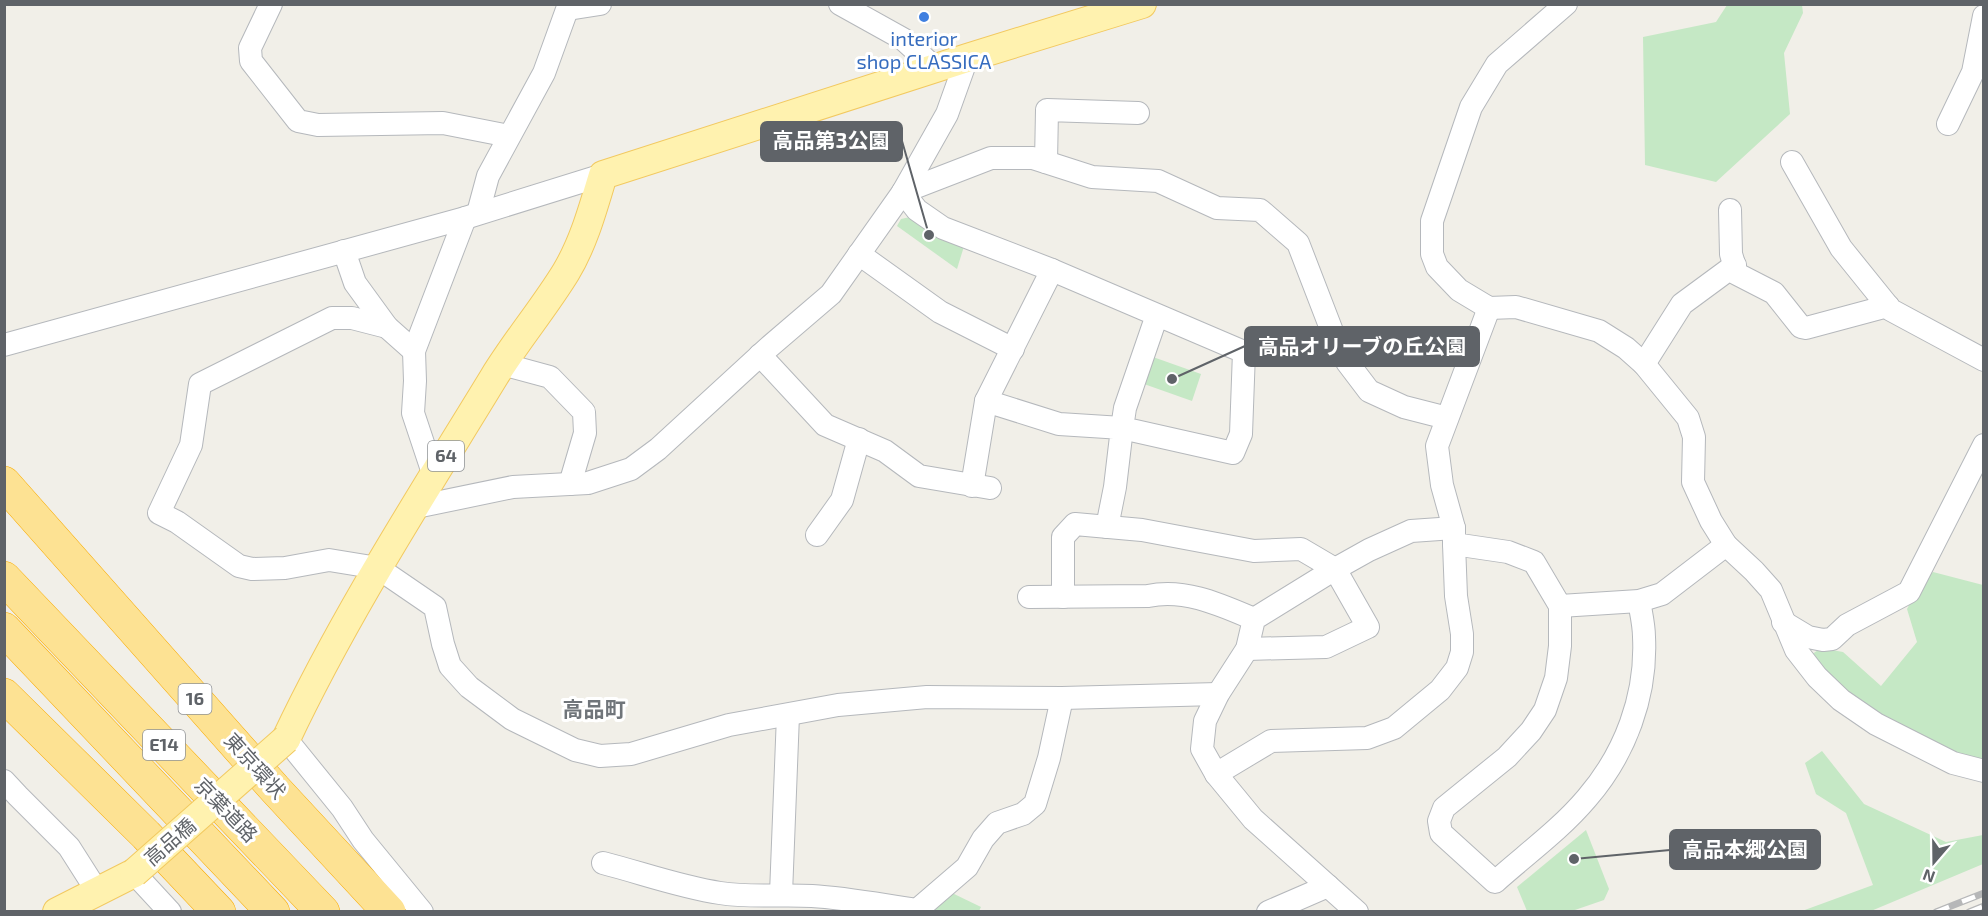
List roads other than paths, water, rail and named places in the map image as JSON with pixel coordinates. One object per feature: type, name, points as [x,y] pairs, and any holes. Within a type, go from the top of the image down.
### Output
[{"type":"highway","name":"東京環状","points":[[4,483],[260,771],[389,912]]},
{"type":"highway","name":"京葉道路","points":[[4,578],[323,912]]},
{"type":"highway","name":"京葉道路","points":[[4,629],[273,912]]},
{"type":"highway","points":[[4,641],[86,717]]},
{"type":"highway","points":[[4,696],[146,835],[219,912]]},
{"type":"main road","points":[[603,175],[1142,4]]},
{"type":"main road","name":"64","points":[[286,739],[378,568],[502,364],[566,272],[584,237],[603,175]]},
{"type":"main road","name":"高品橋","points":[[134,873],[286,739]]},
{"type":"main road","name":"64","points":[[57,912],[134,873]]},
{"type":"street","points":[[271,4],[250,48],[251,61],[298,121],[318,125],[443,123],[509,136]]},
{"type":"street","points":[[434,476],[413,413],[414,351],[488,176],[544,73],[568,7],[600,4]]},
{"type":"street","points":[[840,4],[903,39],[935,68]]},
{"type":"street","points":[[1566,4],[1497,64],[1471,106],[1432,221],[1432,254],[1437,267],[1459,290],[1489,308],[1516,307],[1599,331],[1626,348],[1644,364],[1688,418],[1694,437],[1693,482],[1711,521],[1726,545],[1771,590],[1796,650],[1816,677],[1840,700],[1876,724],[1953,763],[1983,771]]},
{"type":"street","points":[[1948,124],[1973,72],[1983,16]]},
{"type":"street","points":[[416,507],[513,487],[588,483],[631,469],[658,449],[760,355],[831,294],[903,192],[947,114],[967,58]]},
{"type":"street","points":[[1046,162],[1047,110],[1138,113]]},
{"type":"street","points":[[903,192],[991,158],[1033,158],[1092,177],[1158,181],[1217,208],[1260,210],[1298,243],[1335,339],[1347,362],[1368,391],[1404,407],[1447,418]]},
{"type":"street","points":[[1792,162],[1841,248],[1891,310],[1983,360]]},
{"type":"street","points":[[4,345],[472,215],[603,175]]},
{"type":"street","points":[[903,192],[917,210],[943,228],[1052,270],[1244,352],[1241,434],[1233,453],[1122,428],[1059,424],[986,401]]},
{"type":"street","points":[[1730,210],[1731,254],[1737,274],[1773,293],[1801,327],[1806,328],[1888,306]]},
{"type":"street","points":[[344,251],[355,283],[387,327],[414,351]]},
{"type":"street","points":[[859,254],[940,312],[1013,349]]},
{"type":"street","points":[[1644,364],[1682,304],[1735,265]]},
{"type":"street","points":[[760,355],[825,425],[885,451],[919,477],[981,487],[986,401],[1052,270]]},
{"type":"street","points":[[1216,774],[1271,741],[1367,738],[1394,728],[1440,690],[1457,668],[1462,652],[1462,634],[1456,596],[1454,536],[1442,485],[1437,446],[1489,308]]},
{"type":"street","points":[[1107,527],[1115,487],[1125,408],[1157,315]]},
{"type":"street","points":[[387,327],[352,318],[332,318],[200,384],[191,445],[159,513],[177,522],[239,566],[252,569],[285,568],[329,560],[378,568],[435,607],[450,666],[470,687],[512,719],[575,750],[600,756],[631,754],[729,725],[838,705],[927,697],[1062,698],[1218,694]]},
{"type":"street","points":[[502,364],[550,377],[584,412],[585,433],[570,484]]},
{"type":"street","points":[[816,534],[842,500],[859,439]]},
{"type":"street","points":[[1783,622],[1808,637],[1832,639],[1847,626],[1909,592],[1983,445]]},
{"type":"street","points":[[1063,597],[1062,537],[1075,524],[1142,530],[1254,551],[1300,549],[1335,569],[1368,627],[1326,647],[1247,649]]},
{"type":"street","points":[[1357,912],[1253,819],[1216,774],[1202,749],[1205,721],[1218,694],[1247,649],[1254,619],[1335,569],[1411,531],[1454,536],[1534,562],[1560,606],[1560,646],[1556,678],[1545,710],[1531,731],[1507,757],[1444,808],[1439,821],[1441,833],[1495,882],[1586,800],[1616,756],[1640,695],[1644,666],[1644,636],[1639,601]]},
{"type":"street","points":[[1560,606],[1639,601],[1662,594],[1726,545]]},
{"type":"street","points":[[1029,597],[1148,596],[1161,593],[1212,600],[1254,619]]},
{"type":"street","points":[[603,863],[720,893],[767,900],[823,896],[917,910],[967,867],[983,839],[997,823],[1023,814],[1035,804],[1043,780],[1062,698]]},
{"type":"street","points":[[767,900],[788,715]]},
{"type":"street","points":[[286,739],[342,808],[363,840],[422,912]]},
{"type":"street","points":[[4,781],[69,847],[97,891]]},
{"type":"street","points":[[134,873],[170,912]]},
{"type":"street","points":[[1268,912],[1328,886]]},
{"type":"railway","points":[[1936,912],[1984,893]]},
{"type":"railway","points":[[1969,912],[1984,906]]},
{"type":"place","name":"interior shop CLASSICA","points":[[924,17]]},
{"type":"place","name":"高品第3公園","points":[[929,235]]},
{"type":"place","name":"高品オリーブの丘公園","points":[[1172,379]]},
{"type":"place","name":"高品本郷公園","points":[[1574,859]]},
{"type":"district","name":"高品町","points":[[594,710]]}]
